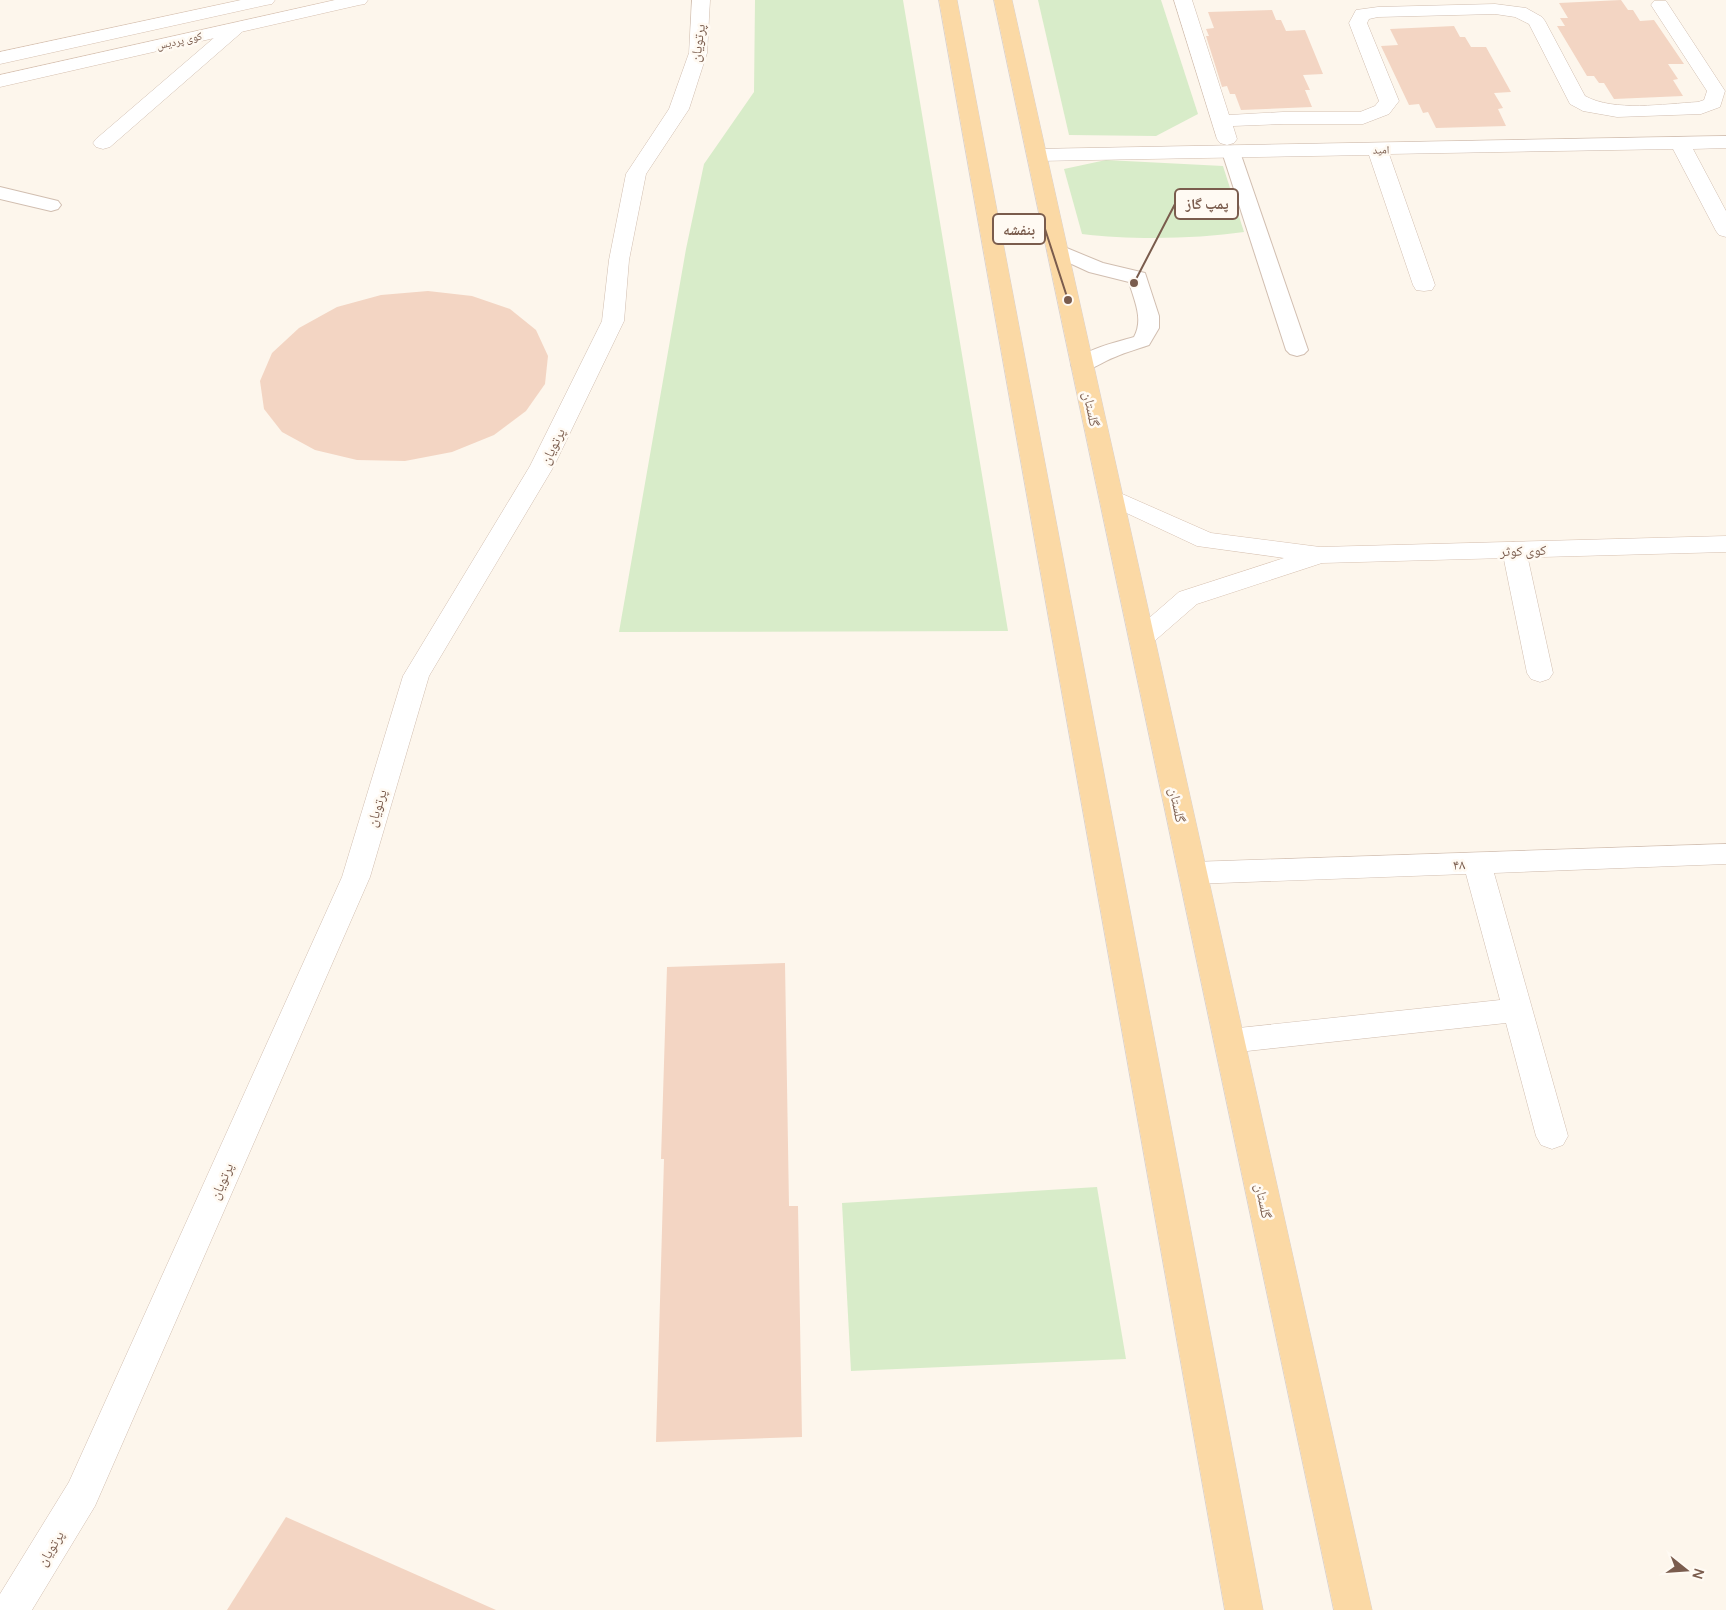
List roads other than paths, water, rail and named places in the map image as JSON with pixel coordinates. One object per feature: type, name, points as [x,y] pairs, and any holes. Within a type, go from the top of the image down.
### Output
[{"type":"main road","points":[[948,0],[1244,1610]]},
{"type":"main road","name":"گلستان","points":[[1003,0],[1353,1610]]},
{"type":"street","name":"کوی پردیس","points":[[0,58],[266,0]]},
{"type":"street","name":"کوی پردیس","points":[[0,81],[359,0]]},
{"type":"street","name":"پرتویان","points":[[11,1610],[82,1494],[356,877],[416,676],[542,466],[613,321],[619,260],[636,174],[680,109],[698,53],[701,0]]},
{"type":"street","points":[[1183,0],[1231,152]]},
{"type":"street","points":[[1221,121],[1284,118],[1363,118],[1382,110],[1390,102],[1358,23],[1362,14],[1378,12],[1495,9],[1520,12],[1536,21],[1577,100],[1590,107],[1617,111],[1701,108],[1713,103],[1716,91],[1660,6]]},
{"type":"street","points":[[103,142],[236,28]]},
{"type":"street","name":"امید","points":[[1037,155],[1726,142]]},
{"type":"street","points":[[1680,143],[1726,230]]},
{"type":"street","points":[[1377,149],[1424,285]]},
{"type":"street","points":[[1111,498],[1206,540],[1320,555]]},
{"type":"street","name":"کوی کوثر","points":[[1320,555],[1726,544]]},
{"type":"street","points":[[1514,550],[1540,673]]},
{"type":"street","points":[[1142,638],[1188,598],[1320,555]]},
{"type":"street","name":"۴۸","points":[[1193,873],[1726,854]]},
{"type":"street","points":[[1477,863],[1552,1136]]},
{"type":"street","points":[[1229,1041],[1517,1010]]},
{"type":"lane","points":[[1231,152],[1297,350]]},
{"type":"lane","points":[[0,193],[51,205]]},
{"type":"lane","points":[[1057,250],[1108,272],[1138,277],[1149,316],[1149,328],[1142,341],[1108,352],[1082,365]]},
{"type":"place","name":"پمپ گاز","points":[[1134,283]]},
{"type":"place","name":"بنفشه","points":[[1068,300]]}]
